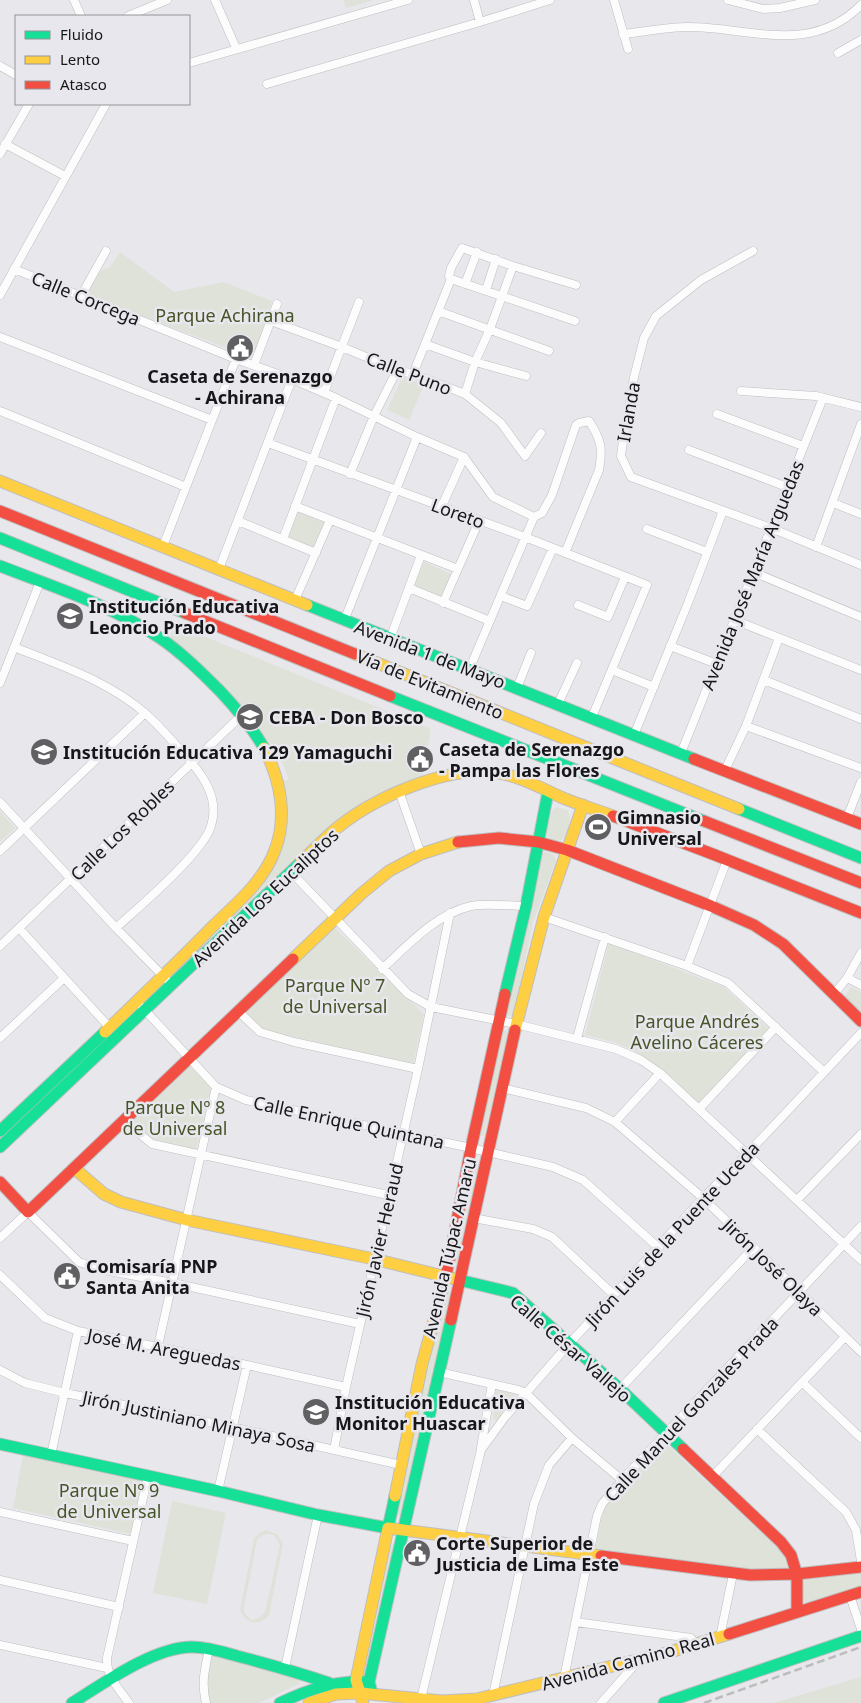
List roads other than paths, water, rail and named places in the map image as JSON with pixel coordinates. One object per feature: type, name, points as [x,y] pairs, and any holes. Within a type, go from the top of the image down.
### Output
[{"type":"main road","name":"Avenida 1 de Mayo","points":[[0,481],[344,621],[861,824]]},
{"type":"main road","name":"Vía de Evitamiento","points":[[0,510],[861,858]]},
{"type":"main road","name":"Vía de Evitamiento","points":[[0,538],[440,716],[861,883]]},
{"type":"main road","name":"Avenida Los Eucaliptos","points":[[0,566],[76,594],[121,615],[151,632],[199,669],[243,714],[263,746],[276,773],[282,805],[281,829],[276,850],[265,870],[232,909],[110,1028],[0,1131]]},
{"type":"main road","name":"Avenida Los Eucaliptos","points":[[0,1147],[173,985],[332,832],[358,813],[382,799],[425,780],[467,772],[493,772],[510,776],[861,913]]},
{"type":"main road","name":"Avenida Túpac Amaru","points":[[361,1698],[356,1680],[422,1364],[446,1276],[498,1022],[526,906],[548,792]]},
{"type":"main road","name":"Avenida Túpac Amaru","points":[[372,1693],[402,1530],[489,1152],[516,1024],[544,917],[583,805]]},
{"type":"main road","points":[[0,1182],[28,1212],[188,1056],[361,894],[389,871],[422,854],[459,842],[499,838],[538,842],[567,850],[711,906],[754,925],[783,944],[861,1021]]},
{"type":"main road","name":"Calle César Vallejo","points":[[74,1168],[104,1194],[121,1202],[187,1220],[374,1259],[513,1293],[620,1389],[781,1542],[791,1555],[797,1575],[797,1611]]},
{"type":"main road","points":[[0,1444],[218,1491],[318,1515],[388,1528],[526,1548],[590,1554],[733,1574],[764,1576],[797,1575],[861,1567]]},
{"type":"main road","name":"Avenida Camino Real","points":[[308,1703],[336,1694],[361,1698],[372,1693],[421,1699],[460,1701],[493,1695],[639,1660],[856,1594]]},
{"type":"main road","points":[[664,1703],[861,1636]]},
{"type":"main road","points":[[72,1703],[109,1673],[179,1648],[192,1647],[209,1648],[285,1668],[329,1684],[336,1694]]},
{"type":"main road","name":"Avenida Camino Real","points":[[280,1703],[309,1689],[356,1680],[372,1693]]},
{"type":"street","points":[[74,0],[81,15]]},
{"type":"street","points":[[129,15],[145,4],[167,0]]},
{"type":"street","points":[[215,0],[236,48]]},
{"type":"street","points":[[190,63],[408,0]]},
{"type":"street","points":[[474,0],[480,22]]},
{"type":"street","points":[[268,84],[550,0]]},
{"type":"street","points":[[614,0],[628,49]]},
{"type":"street","points":[[728,0],[763,9],[780,8],[815,0]]},
{"type":"street","points":[[623,34],[688,27],[788,36],[808,34],[828,28],[861,5]]},
{"type":"street","points":[[838,53],[861,40]]},
{"type":"street","points":[[0,66],[15,74]]},
{"type":"street","points":[[0,154],[29,105]]},
{"type":"street","points":[[0,295],[105,105]]},
{"type":"street","points":[[6,144],[65,176]]},
{"type":"street","points":[[413,374],[451,279],[449,276],[451,268],[462,248],[576,285]]},
{"type":"street","points":[[82,296],[106,251]]},
{"type":"street","name":"Irlanda","points":[[753,251],[701,280],[656,316],[644,338],[634,377],[621,456],[631,477],[771,528],[861,565]]},
{"type":"street","points":[[465,284],[476,252]]},
{"type":"street","points":[[486,290],[496,259]]},
{"type":"street","points":[[465,394],[475,362],[490,330],[513,266]]},
{"type":"street","name":"Calle Corcega","points":[[14,269],[336,398],[417,438],[464,457]]},
{"type":"street","points":[[451,279],[575,321]]},
{"type":"street","points":[[324,393],[359,302]]},
{"type":"street","points":[[254,365],[277,304]]},
{"type":"street","points":[[438,311],[549,351]]},
{"type":"street","name":"Calle Puno","points":[[271,321],[465,394],[501,423],[525,456],[541,433]]},
{"type":"street","points":[[0,337],[212,420]]},
{"type":"street","points":[[425,344],[475,362],[526,376]]},
{"type":"street","points":[[163,546],[236,358]]},
{"type":"street","points":[[350,474],[374,416],[397,370]]},
{"type":"street","points":[[219,569],[292,380]]},
{"type":"street","points":[[741,391],[823,398],[861,407]]},
{"type":"street","points":[[283,539],[336,398]]},
{"type":"street","name":"Avenida José María Arguedas","points":[[681,753],[823,398]]},
{"type":"street","points":[[0,411],[186,487]]},
{"type":"street","points":[[717,414],[803,446]]},
{"type":"street","points":[[469,670],[534,517],[542,513],[548,504],[561,472],[576,425],[589,421],[601,444],[602,457],[599,470],[565,553]]},
{"type":"street","points":[[816,547],[861,424]]},
{"type":"street","points":[[344,621],[417,438]]},
{"type":"street","name":"Loreto","points":[[268,443],[441,508],[525,537],[647,585],[612,670]]},
{"type":"street","points":[[689,450],[787,487]]},
{"type":"street","points":[[441,508],[464,457],[493,497],[534,517]]},
{"type":"street","points":[[833,503],[861,514]]},
{"type":"street","points":[[295,506],[458,569]]},
{"type":"street","points":[[634,735],[723,511]]},
{"type":"street","points":[[296,600],[330,520]]},
{"type":"street","points":[[238,521],[316,553]]},
{"type":"street","points":[[443,603],[479,521]]},
{"type":"street","points":[[647,529],[707,552]]},
{"type":"street","points":[[501,596],[527,606],[553,548]]},
{"type":"street","points":[[390,639],[421,555]]},
{"type":"street","points":[[753,572],[861,617]]},
{"type":"street","points":[[578,605],[608,616],[625,577]]},
{"type":"street","points":[[0,683],[40,582]]},
{"type":"street","points":[[409,588],[490,621]]},
{"type":"street","points":[[734,620],[861,670]]},
{"type":"street","points":[[725,770],[746,726],[779,638]]},
{"type":"street","points":[[670,646],[717,664]]},
{"type":"street","points":[[14,647],[95,681],[116,692],[145,713],[192,763],[211,793],[213,818],[205,838],[186,862],[116,928]]},
{"type":"street","points":[[517,688],[531,652]]},
{"type":"street","points":[[558,704],[577,663]]},
{"type":"street","points":[[592,717],[612,670],[654,688]]},
{"type":"street","points":[[764,680],[861,719]]},
{"type":"street","points":[[0,851],[145,713]]},
{"type":"street","name":"Calle Los Robles","points":[[0,946],[243,714]]},
{"type":"street","points":[[746,726],[861,768]]},
{"type":"street","points":[[847,818],[861,782]]},
{"type":"street","points":[[399,791],[422,854]]},
{"type":"street","points":[[0,802],[70,880],[173,985]]},
{"type":"street","points":[[688,966],[727,860]]},
{"type":"street","points":[[290,871],[382,969],[408,994],[431,1007],[577,1038],[628,1053],[660,1073],[861,1260]]},
{"type":"street","points":[[382,969],[414,939],[450,913],[472,906],[526,906]]},
{"type":"street","name":"Jirón Javier Heraud","points":[[334,1450],[388,1195],[418,1069],[450,913]]},
{"type":"street","points":[[544,917],[688,966],[728,983],[824,1072]]},
{"type":"street","points":[[19,928],[110,1028]]},
{"type":"street","points":[[577,1038],[605,937]]},
{"type":"street","points":[[834,994],[847,978],[861,952]]},
{"type":"street","points":[[0,1038],[64,978]]},
{"type":"street","points":[[847,978],[861,984]]},
{"type":"street","name":"Calle Enrique Quintana","points":[[137,1002],[216,1087],[246,1100],[553,1167],[583,1180],[659,1248]]},
{"type":"street","points":[[238,1011],[260,1032],[294,1042],[418,1069]]},
{"type":"street","points":[[698,1109],[776,1027]]},
{"type":"street","name":"Jirón Luis de la Puente Uceda","points":[[421,1699],[481,1450],[505,1417],[569,1344],[703,1198],[861,1033]]},
{"type":"street","points":[[615,1122],[660,1073]]},
{"type":"street","points":[[158,1346],[216,1087]]},
{"type":"street","name":"Jirón José Olaya","points":[[502,1088],[586,1108],[615,1122],[703,1198],[861,1352]]},
{"type":"street","points":[[123,1120],[152,1144],[388,1195]]},
{"type":"street","points":[[797,1200],[861,1134]]},
{"type":"street","points":[[0,1238],[28,1212],[79,1262],[104,1270],[173,1283],[360,1324]]},
{"type":"street","points":[[473,1218],[533,1229],[552,1237],[614,1295]]},
{"type":"street","name":"Calle Manuel Gonzales Prada","points":[[564,1678],[597,1516],[602,1504],[622,1480],[861,1226]]},
{"type":"street","points":[[620,1389],[753,1248]]},
{"type":"street","name":"José M. Areguedas","points":[[0,1275],[45,1318],[78,1331],[158,1346],[346,1387]]},
{"type":"street","points":[[51,1455],[78,1331]]},
{"type":"street","points":[[712,1477],[845,1337]]},
{"type":"street","points":[[218,1491],[247,1365]]},
{"type":"street","name":"Jirón Justiniano Minaya Sosa","points":[[0,1370],[25,1383],[65,1393],[232,1427],[401,1465]]},
{"type":"street","points":[[439,1372],[526,1393],[572,1438],[622,1480]]},
{"type":"street","points":[[802,1382],[861,1438]]},
{"type":"street","points":[[481,1450],[492,1384]]},
{"type":"street","points":[[757,1430],[846,1512],[856,1530],[861,1561]]},
{"type":"street","points":[[493,1695],[534,1504],[549,1465],[572,1438]]},
{"type":"street","points":[[128,1703],[109,1673],[119,1607],[148,1476]]},
{"type":"street","points":[[0,1512],[133,1541]]},
{"type":"street","points":[[285,1668],[318,1515]]},
{"type":"street","points":[[720,1636],[733,1574]]},
{"type":"street","points":[[0,1580],[119,1607]]},
{"type":"street","points":[[856,1594],[861,1629]]},
{"type":"street","points":[[576,1622],[692,1638],[696,1644]]},
{"type":"street","points":[[0,1645],[109,1673]]},
{"type":"street","points":[[206,1703],[203,1689],[209,1648]]},
{"type":"street","points":[[601,1703],[639,1660]]},
{"type":"railway","points":[[704,1703],[861,1647]]},
{"type":"place","name":"Caseta de Serenazgo - Achirana","points":[[240,348]]},
{"type":"place","name":"Institución Educativa Leoncio Prado","points":[[70,616]]},
{"type":"place","name":"CEBA - Don Bosco","points":[[250,717]]},
{"type":"place","name":"Institución Educativa 129 Yamaguchi","points":[[44,752]]},
{"type":"place","name":"Caseta de Serenazgo - Pampa las Flores","points":[[420,759]]},
{"type":"place","name":"Gimnasio Universal","points":[[598,827]]},
{"type":"place","name":"Comisaría PNP Santa Anita","points":[[67,1276]]},
{"type":"place","name":"Institución Educativa Monitor Huascar","points":[[316,1412]]},
{"type":"place","name":"Corte Superior de Justicia de Lima Este","points":[[417,1553]]},
{"type":"park label","name":"Parque Achirana","points":[[225,315]]},
{"type":"park label","name":"Parque Nº 7 de Universal","points":[[335,995]]},
{"type":"park label","name":"Parque Andrés Avelino Cáceres","points":[[697,1031]]},
{"type":"park label","name":"Parque Nº 8 de Universal","points":[[175,1117]]},
{"type":"park label","name":"Parque Nº 9 de Universal","points":[[109,1500]]}]
